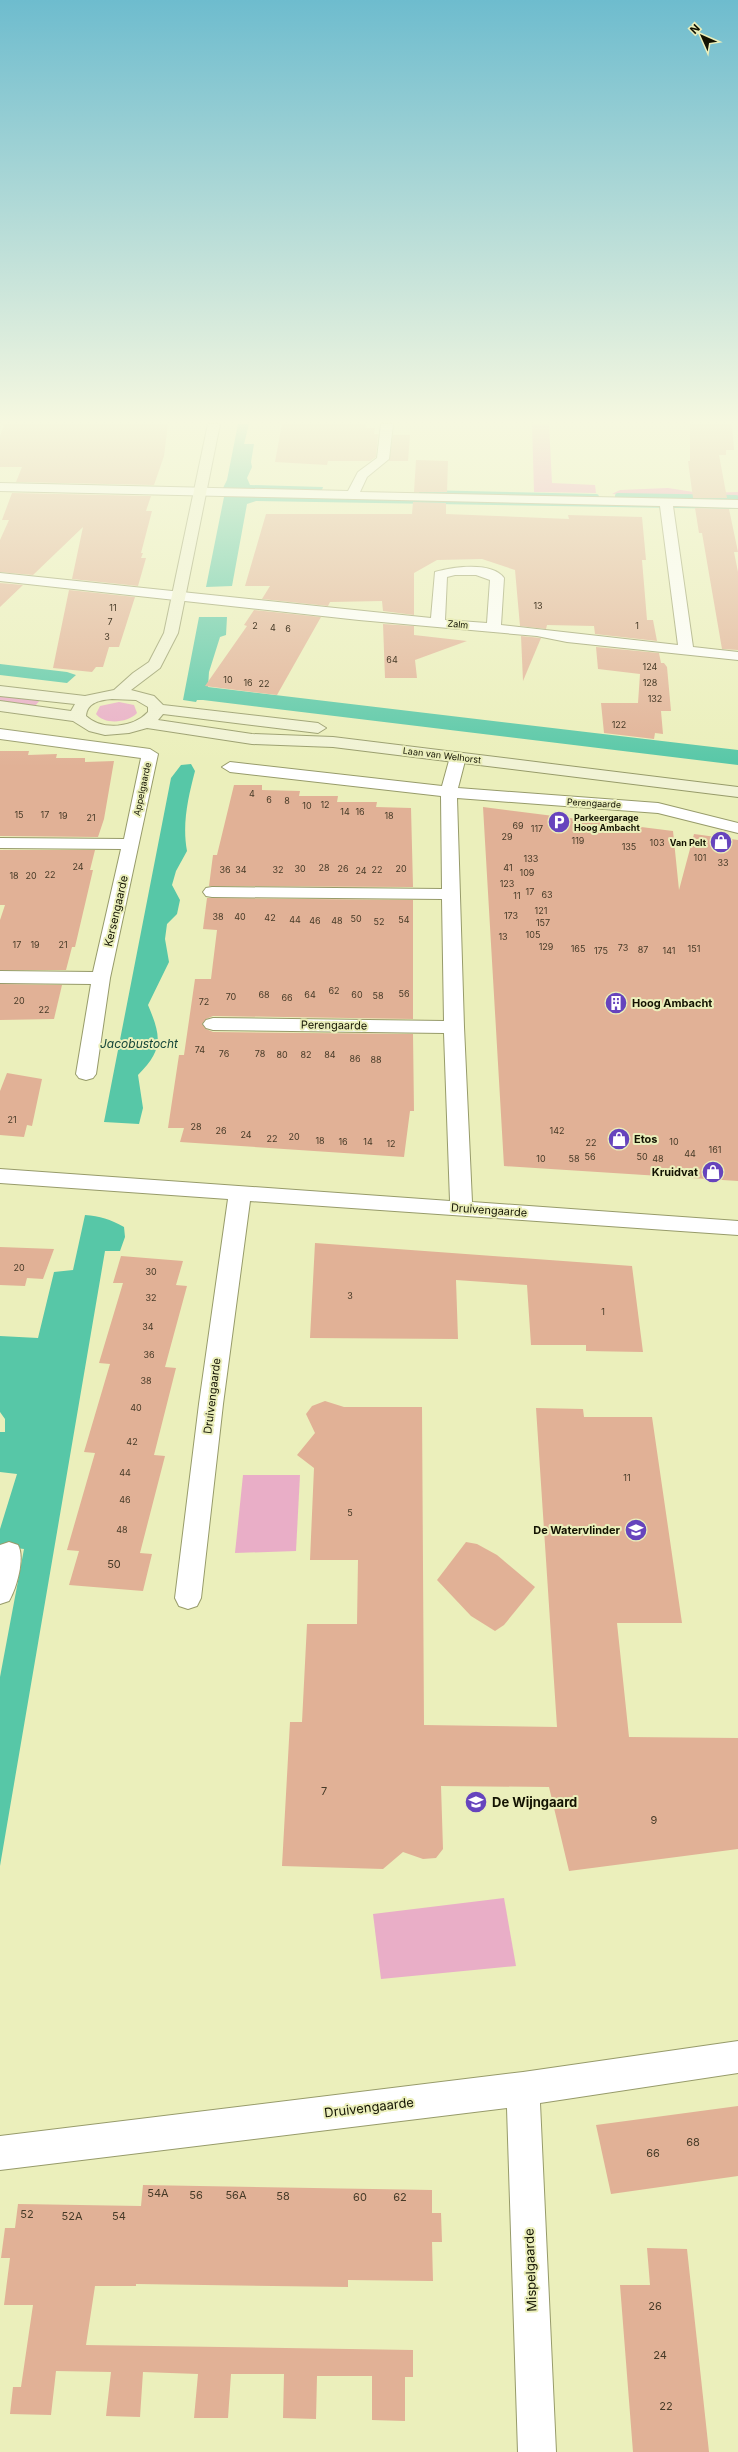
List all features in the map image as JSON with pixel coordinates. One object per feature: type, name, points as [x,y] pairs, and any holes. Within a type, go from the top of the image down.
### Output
[{"type":"main road","points":[[139,696],[155,678],[155,665],[171,633],[177,596],[190,538]]},
{"type":"main road","points":[[118,694],[138,676],[155,665]]},
{"type":"main road","points":[[0,691],[88,701],[118,694],[139,696],[153,703],[157,709],[154,716],[145,723],[131,728],[105,729],[90,726],[78,716],[0,706]]},
{"type":"main road","points":[[78,716],[79,708],[88,701]]},
{"type":"main road","name":"Laan van Welhorst","points":[[157,709],[738,780]]},
{"type":"main road","name":"Laan van Welhorst","points":[[145,723],[252,739],[333,742],[738,792]]},
{"type":"street","points":[[671,538],[686,650]]},
{"type":"street","points":[[438,622],[440,575],[451,571],[467,569],[484,572],[497,578],[494,628]]},
{"type":"street","name":"Zalm","points":[[0,577],[537,632],[567,638],[738,656]]},
{"type":"street","name":"Appelgaarde","points":[[0,734],[150,754],[131,844]]},
{"type":"street","points":[[458,757],[449,791],[454,1027],[462,1208]]},
{"type":"street","name":"Perengaarde","points":[[230,767],[478,795],[658,808],[738,828]]},
{"type":"street","points":[[0,843],[131,844]]},
{"type":"street","name":"Kersengaarde","points":[[86,1074],[101,978],[131,844]]},
{"type":"street","points":[[212,892],[451,894]]},
{"type":"street","points":[[0,977],[101,978]]},
{"type":"street","name":"Perengaarde","points":[[213,1024],[454,1027]]},
{"type":"street","name":"Druivengaarde","points":[[0,1176],[738,1228]]},
{"type":"street","name":"Druivengaarde","points":[[188,1598],[210,1404],[240,1194]]},
{"type":"street","points":[[0,1593],[9,1552]]},
{"type":"street","name":"Druivengaarde","points":[[0,2153],[523,2089],[738,2057]]},
{"type":"street","name":"Mispelgaarde","points":[[523,2089],[537,2452]]},
{"type":"shaded area","points":[[0,694],[41,699],[35,706],[0,702]]},
{"type":"shaded area","points":[[119,702],[134,705],[137,713],[122,721],[105,720],[96,714],[100,706]]},
{"type":"shaded area","points":[[243,1475],[300,1475],[296,1551],[235,1553]]},
{"type":"shaded area","points":[[504,1898],[516,1966],[381,1979],[373,1914]]},
{"type":"water","points":[[216,538],[241,538],[232,586],[206,587]]},
{"type":"water","points":[[199,617],[227,617],[226,635],[220,637],[209,672],[208,687],[738,750],[738,765],[203,700],[197,700],[196,702],[183,700]]},
{"type":"water","points":[[0,664],[67,672],[76,675],[67,683],[0,675]]},
{"type":"water","name":"Jacobustocht","points":[[191,764],[195,771],[185,821],[187,851],[176,871],[172,885],[180,900],[177,914],[167,924],[165,939],[169,962],[148,1005],[156,1025],[158,1042],[152,1057],[138,1075],[143,1108],[139,1124],[104,1122],[171,778],[181,765]]},
{"type":"water","points":[[85,1215],[105,1218],[124,1227],[125,1237],[120,1251],[105,1251],[0,1866],[0,1677],[24,1549],[0,1546],[0,1529],[17,1474],[0,1472],[0,1432],[5,1432],[5,1419],[0,1412],[0,1336],[38,1338],[54,1272],[73,1270]]},
{"type":"building","points":[[1,538],[71,538],[33,575],[0,572]]},
{"type":"building","points":[[81,538],[145,538],[141,558],[146,558],[138,586],[72,579]]},
{"type":"building","points":[[259,538],[644,538],[646,560],[642,560],[647,620],[653,620],[657,641],[595,634],[594,626],[547,625],[546,629],[520,626],[515,570],[482,559],[437,560],[414,573],[414,615],[383,611],[382,601],[330,602],[328,606],[262,599],[270,586],[245,586]]},
{"type":"building","points":[[703,538],[735,538],[738,552],[734,552],[738,572],[738,650],[722,649]]},
{"type":"building","points":[[0,583],[23,585],[0,607]]},
{"type":"building","points":[[69,590],[135,597],[119,647],[109,647],[103,667],[96,667],[92,672],[53,668]]},
{"type":"building","points":[[254,610],[321,617],[277,695],[205,686],[247,626],[244,625]]},
{"type":"building","points":[[383,624],[414,626],[414,635],[467,641],[415,660],[417,678],[385,678]]},
{"type":"building","points":[[521,636],[541,638],[523,681]]},
{"type":"building","points":[[596,647],[659,653],[661,663],[664,663],[667,667],[671,711],[661,711],[663,734],[655,733],[654,739],[604,733],[601,703],[638,703],[640,674],[598,669]]},
{"type":"building","points":[[0,751],[29,751],[28,755],[57,754],[56,758],[85,758],[85,762],[114,761],[104,819],[98,837],[0,836]]},
{"type":"building","points":[[234,785],[262,785],[262,790],[300,791],[299,796],[338,796],[337,802],[377,802],[376,807],[411,808],[413,887],[209,886],[213,855],[217,855]]},
{"type":"building","name":"Hoog Ambacht","points":[[483,807],[673,831],[679,890],[694,834],[738,840],[738,1181],[504,1166]]},
{"type":"building","points":[[0,850],[95,850],[90,870],[93,870],[75,947],[72,947],[66,970],[0,970],[0,920],[5,905],[0,905]]},
{"type":"building","points":[[207,898],[413,900],[413,1019],[213,1016],[206,1019],[202,1024],[206,1029],[213,1032],[413,1034],[414,1111],[410,1111],[404,1157],[180,1142],[184,1128],[168,1128],[179,1055],[184,1055],[195,979],[211,979],[217,930],[203,929]]},
{"type":"building","points":[[0,984],[62,985],[54,1019],[0,1020]]},
{"type":"building","points":[[7,1073],[42,1079],[32,1126],[27,1125],[24,1137],[0,1135],[0,1091]]},
{"type":"building","points":[[315,1243],[632,1266],[643,1352],[586,1351],[586,1345],[531,1345],[527,1285],[456,1280],[458,1339],[310,1338]]},
{"type":"building","points":[[0,1247],[54,1249],[43,1279],[27,1278],[25,1286],[0,1285]]},
{"type":"building","points":[[121,1256],[183,1261],[176,1285],[187,1286],[165,1367],[176,1368],[154,1455],[165,1456],[140,1553],[152,1554],[143,1591],[69,1585],[79,1551],[67,1550],[95,1453],[84,1452],[110,1364],[99,1363],[123,1283],[113,1283]]},
{"type":"building","points":[[325,1401],[344,1407],[422,1407],[424,1725],[557,1727],[536,1408],[583,1409],[584,1417],[652,1417],[682,1623],[617,1623],[629,1737],[738,1738],[738,1849],[569,1871],[549,1787],[441,1786],[443,1849],[436,1858],[423,1859],[403,1852],[383,1869],[282,1866],[290,1722],[302,1722],[307,1624],[357,1624],[358,1560],[310,1560],[314,1468],[297,1455],[315,1433],[306,1414],[312,1406]]},
{"type":"building","points":[[466,1542],[477,1544],[497,1555],[535,1587],[504,1625],[495,1631],[471,1616],[437,1580]]},
{"type":"building","points":[[738,2106],[738,2176],[611,2194],[596,2125]]},
{"type":"building","points":[[143,2185],[432,2190],[432,2213],[441,2213],[442,2242],[432,2242],[433,2281],[348,2280],[348,2287],[136,2284],[136,2286],[95,2286],[86,2345],[413,2350],[413,2377],[405,2377],[405,2421],[372,2420],[372,2376],[317,2376],[316,2419],[283,2418],[284,2374],[231,2374],[228,2418],[194,2418],[198,2374],[143,2372],[140,2417],[106,2416],[111,2372],[56,2371],[51,2415],[10,2414],[13,2387],[21,2387],[33,2305],[4,2305],[10,2258],[1,2258],[5,2228],[15,2228],[18,2204],[141,2206]]},
{"type":"building","points":[[647,2248],[687,2249],[709,2452],[633,2452],[620,2285],[650,2285]]},
{"type":"place","name":"Parkeergarage Hoog Ambacht","points":[[559,822]]},
{"type":"place","name":"Van Pelt","points":[[721,842]]},
{"type":"place","name":"Hoog Ambacht","points":[[616,1003]]},
{"type":"place","name":"Etos","points":[[619,1139]]},
{"type":"place","name":"Kruidvat","points":[[713,1172]]},
{"type":"place","name":"De Watervlinder","points":[[636,1530]]},
{"type":"place","name":"De Wijngaard","points":[[476,1802]]}]
